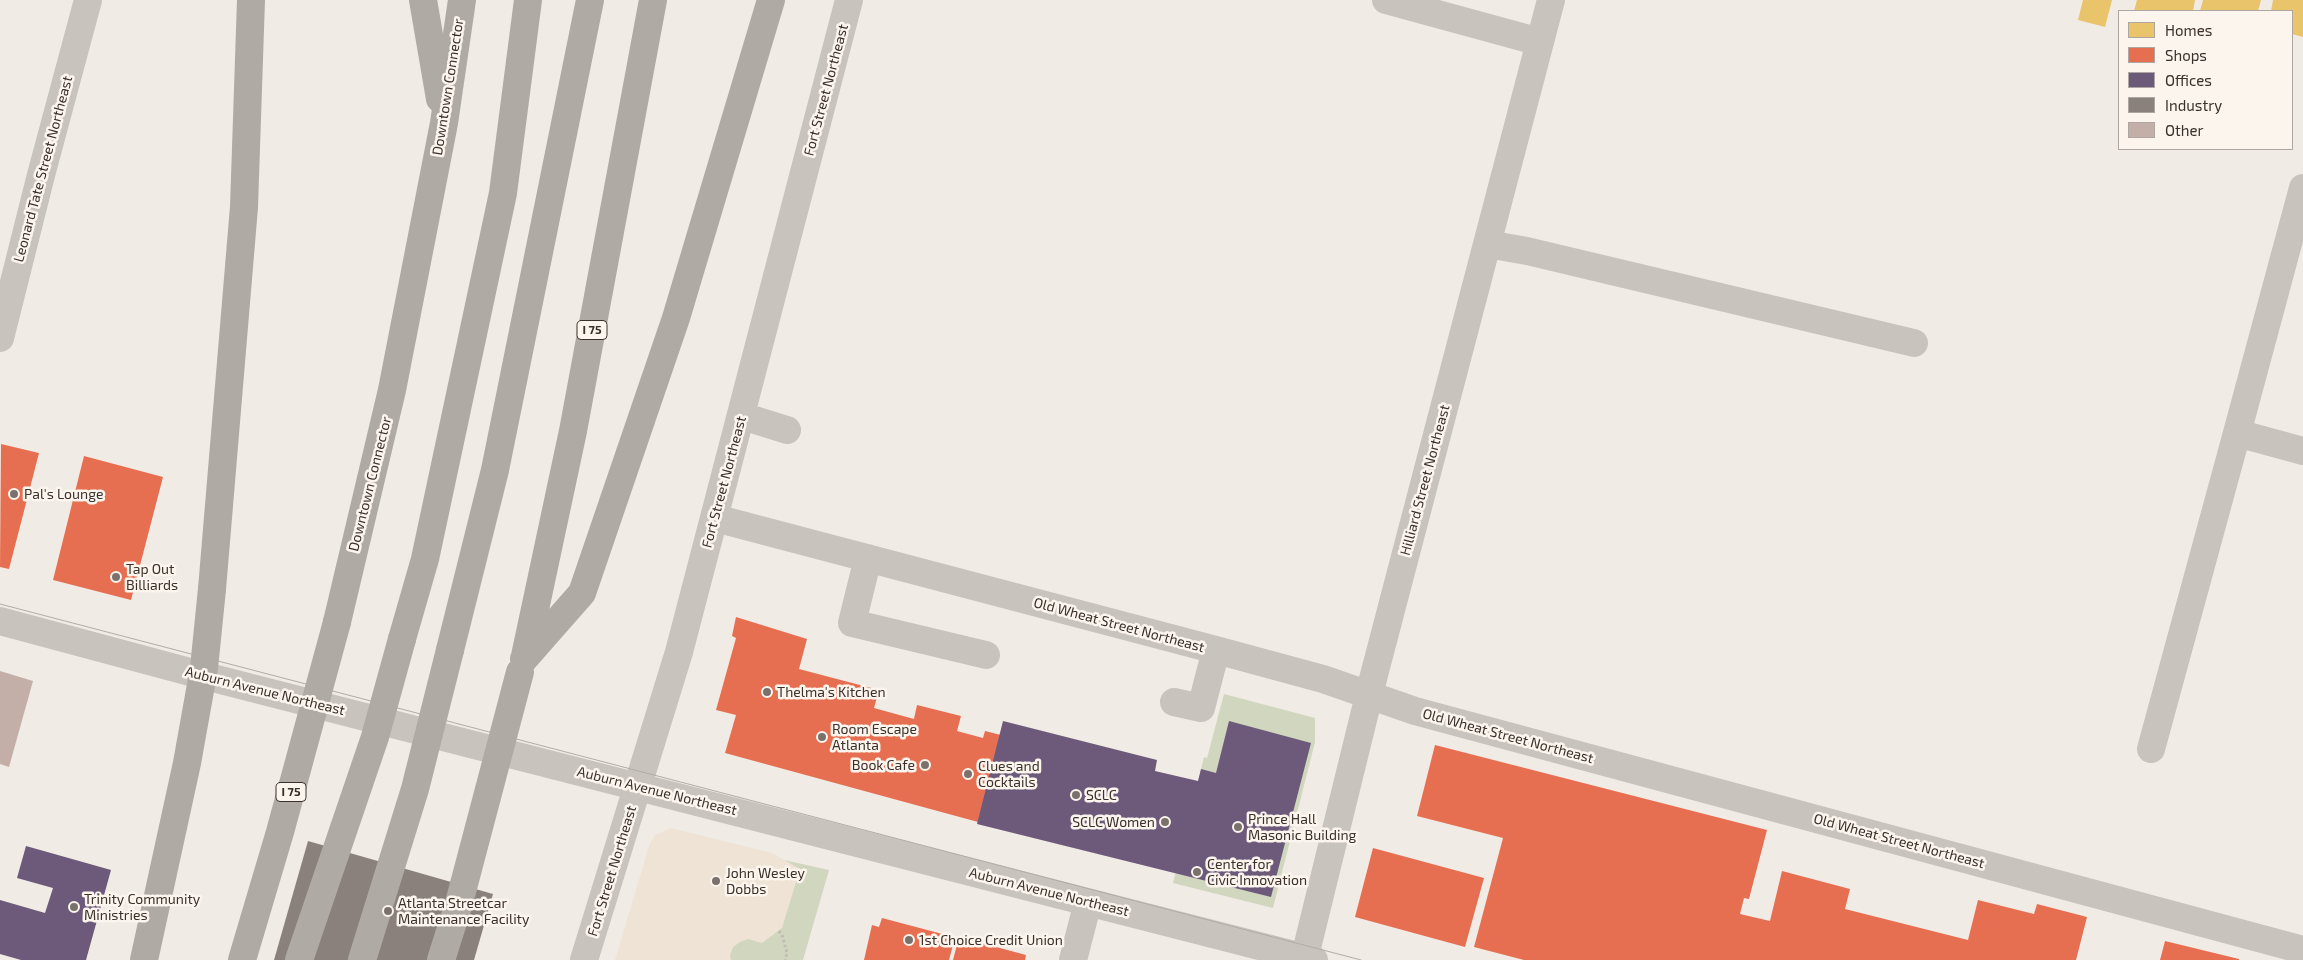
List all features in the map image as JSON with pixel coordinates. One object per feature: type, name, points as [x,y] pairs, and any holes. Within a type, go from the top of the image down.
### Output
[{"type":"highway","points":[[144,960],[189,753],[204,668],[244,206],[251,0]]},
{"type":"highway","points":[[422,0],[444,123]]},
{"type":"highway","name":"Downtown Connector","points":[[242,960],[280,832],[337,622],[392,390],[444,123],[462,0]]},
{"type":"highway","points":[[299,960],[374,738],[425,559],[504,193],[528,0]]},
{"type":"highway","points":[[362,960],[415,789],[495,470],[590,0]]},
{"type":"highway","name":"I 75","points":[[441,960],[460,903],[522,666],[574,431],[653,0]]},
{"type":"highway","points":[[522,666],[582,593],[676,318],[771,0]]},
{"type":"street","name":"Leonard Tate Street Northeast","points":[[0,338],[88,0]]},
{"type":"street","name":"Fort Street Northeast","points":[[584,960],[679,652],[849,0]]},
{"type":"street","points":[[1386,0],[1540,42]]},
{"type":"street","name":"Hilliard Street Northeast","points":[[1307,959],[1369,695],[1551,0]]},
{"type":"street","points":[[2151,749],[2303,188]]},
{"type":"street","points":[[1487,244],[1527,251],[1914,343]]},
{"type":"street","points":[[742,416],[787,430]]},
{"type":"street","points":[[2237,433],[2303,450]]},
{"type":"street","name":"Old Wheat Street Northeast","points":[[715,518],[1323,679],[1415,711],[2303,950]]},
{"type":"street","points":[[868,558],[852,622],[986,655]]},
{"type":"street","name":"Auburn Avenue Northeast","points":[[0,621],[201,675],[1307,959]]},
{"type":"street","points":[[1174,702],[1201,708],[1216,650]]},
{"type":"street","points":[[1073,960],[1088,902]]},
{"type":"path","points":[[779,931],[782,935],[787,954],[785,960]]},
{"type":"green space","name":"Prince Hall Masonic Building","points":[[1224,694],[1315,718],[1315,742],[1273,908],[1173,883],[1204,757],[1207,758]]},
{"type":"green space","points":[[662,833],[829,870],[803,960],[623,960]]},
{"type":"shaded area","points":[[671,828],[772,853],[800,869],[782,928],[762,943],[748,939],[740,942],[733,947],[730,955],[731,960],[615,960],[650,843],[655,835]]},
{"type":"building: Homes","points":[[2083,0],[2112,0],[2105,27],[2078,20]]},
{"type":"building: Homes","points":[[2137,0],[2195,0],[2193,10],[2134,10]]},
{"type":"building: Homes","points":[[2203,0],[2261,0],[2258,10],[2200,10]]},
{"type":"building: Homes","points":[[2273,0],[2303,0],[2303,37],[2293,34],[2293,10],[2271,10]]},
{"type":"building: Shops","name":"Pal's Lounge","points":[[1,444],[39,453],[9,569],[0,567]]},
{"type":"building: Shops","points":[[84,456],[163,477],[131,600],[53,580]]},
{"type":"building: Shops","points":[[736,617],[807,639],[799,669],[879,690],[874,708],[914,719],[917,705],[961,716],[957,731],[983,738],[985,731],[1001,735],[978,822],[725,753],[736,715],[716,710],[736,638],[732,636]]},
{"type":"building: Shops","points":[[1435,745],[1767,830],[1749,899],[1744,898],[1740,914],[1770,921],[1782,871],[1850,889],[1845,909],[1968,940],[1978,900],[2034,914],[2037,904],[2087,917],[2076,960],[1524,960],[1474,947],[1503,838],[1417,816]]},
{"type":"building: Shops","points":[[1373,848],[1484,878],[1465,947],[1355,917]]},
{"type":"building: Shops","name":"1st Choice Credit Union","points":[[882,918],[950,936],[948,944],[953,945],[949,960],[864,960],[872,925],[879,927]]},
{"type":"building: Shops","points":[[959,937],[1026,955],[1025,960],[953,960]]},
{"type":"building: Shops","points":[[2165,941],[2239,959],[2239,960],[2160,960]]},
{"type":"building: Offices","points":[[1003,721],[1157,760],[1155,771],[1198,781],[1201,769],[1216,773],[1229,721],[1311,743],[1271,897],[977,824]]},
{"type":"building: Offices","name":"Trinity Community Ministries","points":[[26,846],[111,870],[86,960],[21,960],[0,954],[0,900],[45,913],[53,888],[17,878]]},
{"type":"building: Industry","name":"Atlanta Streetcar Maintenance Facility","points":[[308,841],[493,894],[474,960],[274,960]]},
{"type":"building: Other","points":[[0,671],[33,681],[9,767],[0,764]]},
{"type":"tram line","points":[[0,604],[1361,960]]},
{"type":"place","name":"Pal's Lounge","points":[[14,494]]},
{"type":"place","name":"Tap Out Billiards","points":[[116,577]]},
{"type":"place","name":"Thelma's Kitchen","points":[[767,692]]},
{"type":"place","name":"Room Escape Atlanta","points":[[822,737]]},
{"type":"place","name":"Book Cafe","points":[[925,765]]},
{"type":"place","name":"Clues and Cocktails","points":[[968,774]]},
{"type":"place","name":"SCLC","points":[[1076,795]]},
{"type":"place","name":"SCLC Women","points":[[1165,822]]},
{"type":"place","name":"Prince Hall Masonic Building","points":[[1238,827]]},
{"type":"place","name":"Center for Civic Innovation","points":[[1197,872]]},
{"type":"place","name":"John Wesley Dobbs","points":[[716,881]]},
{"type":"place","name":"Trinity Community Ministries","points":[[74,907]]},
{"type":"place","name":"Atlanta Streetcar Maintenance Facility","points":[[388,911]]},
{"type":"place","name":"1st Choice Credit Union","points":[[909,940]]}]
